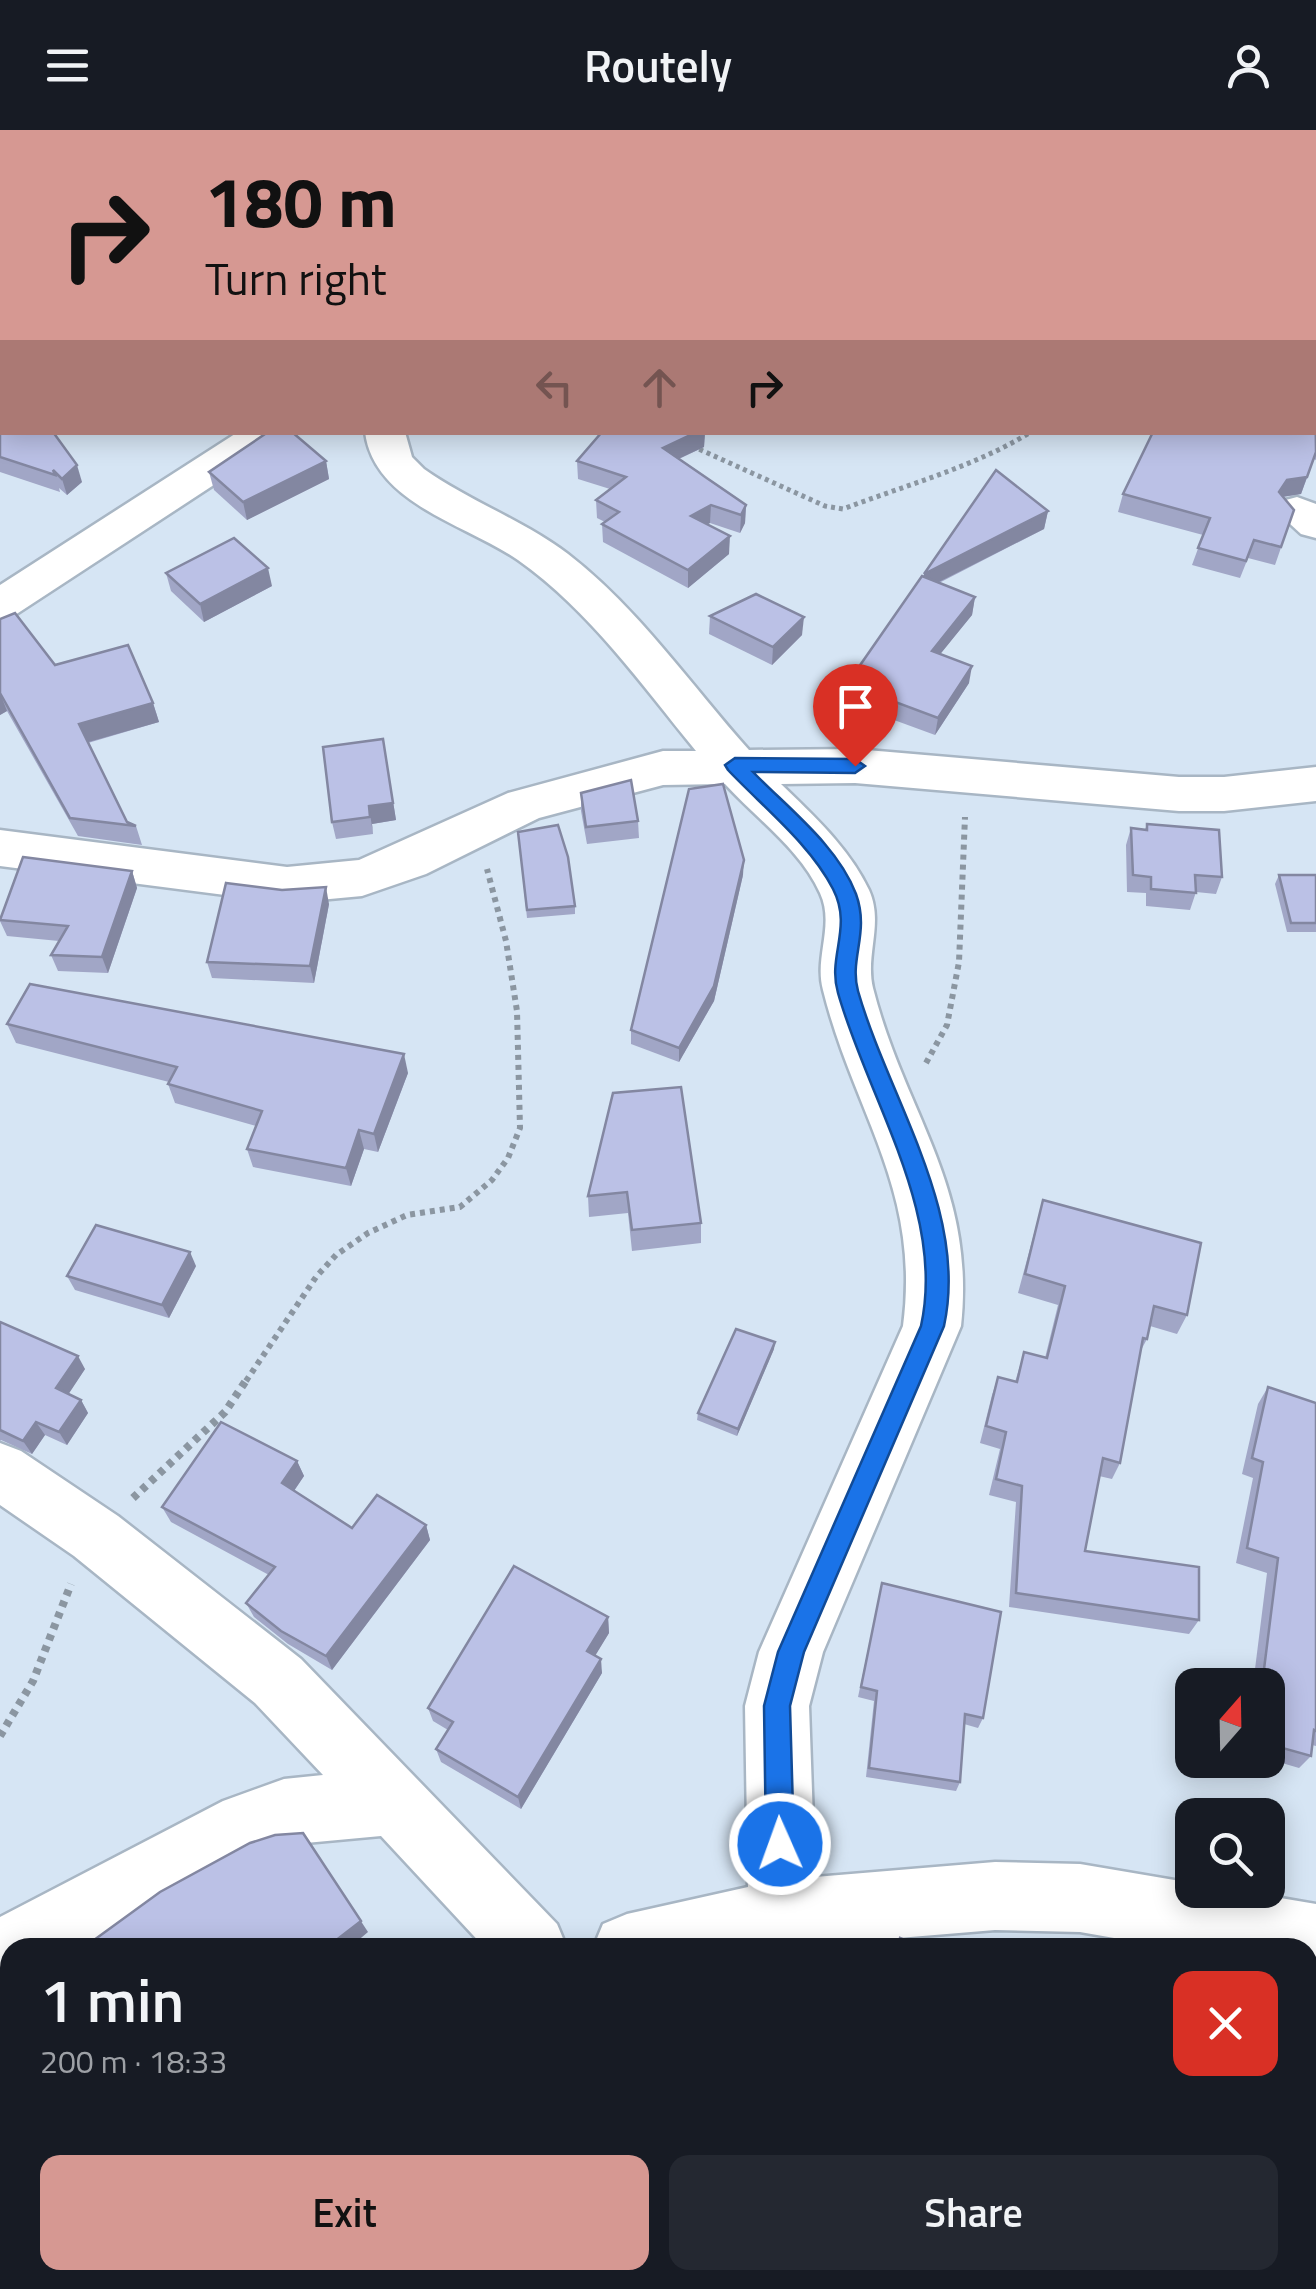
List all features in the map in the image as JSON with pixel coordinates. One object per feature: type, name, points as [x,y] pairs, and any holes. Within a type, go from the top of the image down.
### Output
[{"type":"street","points":[[0,605],[262,435]]},
{"type":"street","points":[[385,435],[388,451],[410,478],[554,564],[598,605],[735,765],[828,861],[846,893],[854,927],[844,976],[847,990],[928,1204],[936,1238],[938,1301],[932,1326],[791,1652],[777,1706],[788,1931]]},
{"type":"street","points":[[0,848],[270,883],[325,884],[362,878],[394,867],[525,805],[663,768],[855,766],[1180,794],[1316,784]]},
{"type":"street","points":[[0,1471],[96,1536],[278,1682],[524,1938]]},
{"type":"street","points":[[30,1938],[246,1824],[284,1812],[396,1802]]},
{"type":"street","points":[[722,1938],[788,1931],[994,1896],[1080,1898],[1316,1938]]},
{"type":"path","points":[[680,440],[825,506],[843,508],[994,455],[1027,435]]},
{"type":"path","points":[[897,1126],[947,1025],[959,962],[966,776]]},
{"type":"path","points":[[0,1736],[21,1710],[43,1663],[68,1590],[96,1536],[225,1412],[316,1277],[336,1256],[368,1233],[408,1215],[460,1207],[492,1180],[508,1158],[520,1128],[517,1011],[506,941],[476,829]]},
{"type":"building","points":[[0,435],[55,435],[77,465],[62,479],[53,470],[55,475],[0,457]]},
{"type":"building","points":[[264,435],[296,435],[326,461],[243,502],[209,472]]},
{"type":"building","points":[[599,435],[691,435],[663,448],[746,505],[741,515],[711,505],[691,516],[730,536],[688,570],[602,524],[619,512],[596,500],[626,477],[577,461]]},
{"type":"building","points":[[1152,435],[1316,435],[1316,452],[1307,477],[1287,480],[1279,492],[1294,510],[1281,547],[1254,540],[1246,561],[1198,548],[1210,518],[1123,494]]},
{"type":"building","points":[[996,470],[1048,511],[924,574]]},
{"type":"building","points":[[234,538],[268,568],[200,604],[166,573]]},
{"type":"building","points":[[922,576],[975,597],[932,651],[972,666],[938,718],[847,684]]},
{"type":"building","points":[[756,594],[804,617],[773,647],[710,616]]},
{"type":"building","points":[[15,613],[55,665],[128,645],[153,703],[79,724],[127,822],[136,826],[70,818],[0,693],[0,619]]},
{"type":"building","points":[[383,739],[393,803],[369,806],[370,817],[332,822],[323,747]]},
{"type":"building","points":[[631,780],[638,821],[586,827],[581,793]]},
{"type":"building","points":[[723,784],[744,860],[714,986],[679,1048],[631,1030],[689,789]]},
{"type":"building","points":[[1147,824],[1219,830],[1222,877],[1195,875],[1196,893],[1151,889],[1151,877],[1133,875],[1131,828],[1147,830]]},
{"type":"building","points":[[558,825],[568,857],[575,906],[527,910],[518,832]]},
{"type":"building","points":[[23,857],[132,871],[102,957],[51,955],[68,926],[0,920]]},
{"type":"building","points":[[1279,875],[1316,875],[1316,923],[1291,923]]},
{"type":"building","points":[[226,883],[282,890],[326,887],[310,966],[207,962]]},
{"type":"building","points":[[30,984],[404,1054],[374,1134],[359,1130],[346,1168],[247,1149],[262,1111],[168,1084],[177,1067],[7,1024]]},
{"type":"building","points":[[681,1087],[701,1223],[632,1230],[627,1192],[588,1196],[613,1093]]},
{"type":"building","points":[[1043,1200],[1201,1243],[1187,1315],[1154,1306],[1147,1339],[1143,1338],[1120,1463],[1103,1458],[1085,1551],[1199,1567],[1199,1620],[1016,1593],[1022,1486],[996,1479],[1006,1432],[986,1426],[998,1377],[1017,1382],[1024,1352],[1047,1358],[1065,1286],[1025,1274]]},
{"type":"building","points":[[96,1225],[190,1252],[162,1305],[67,1276]]},
{"type":"building","points":[[0,1322],[78,1356],[56,1388],[81,1400],[59,1432],[36,1422],[23,1441],[0,1430]]},
{"type":"building","points":[[736,1329],[775,1342],[738,1429],[698,1413]]},
{"type":"building","points":[[1268,1387],[1316,1403],[1316,1731],[1311,1756],[1285,1749],[1285,1668],[1264,1668],[1278,1558],[1247,1548],[1263,1462],[1252,1458]]},
{"type":"building","points":[[221,1422],[297,1461],[282,1483],[352,1528],[377,1495],[426,1525],[326,1656],[281,1631],[246,1603],[275,1567],[162,1507]]},
{"type":"building","points":[[514,1566],[608,1617],[587,1651],[601,1659],[518,1797],[436,1749],[453,1722],[428,1708]]},
{"type":"building","points":[[882,1583],[1001,1612],[983,1718],[965,1714],[960,1782],[869,1768],[877,1691],[861,1687]]},
{"type":"building","points":[[303,1833],[361,1921],[339,1938],[97,1938],[160,1892],[250,1843],[275,1835]]},
{"type":"route","points":[[780,1844],[777,1706],[791,1652],[932,1326],[938,1301],[936,1238],[928,1204],[874,1070],[847,990],[844,976],[854,927],[846,893],[828,861],[735,765],[855,766]]}]
